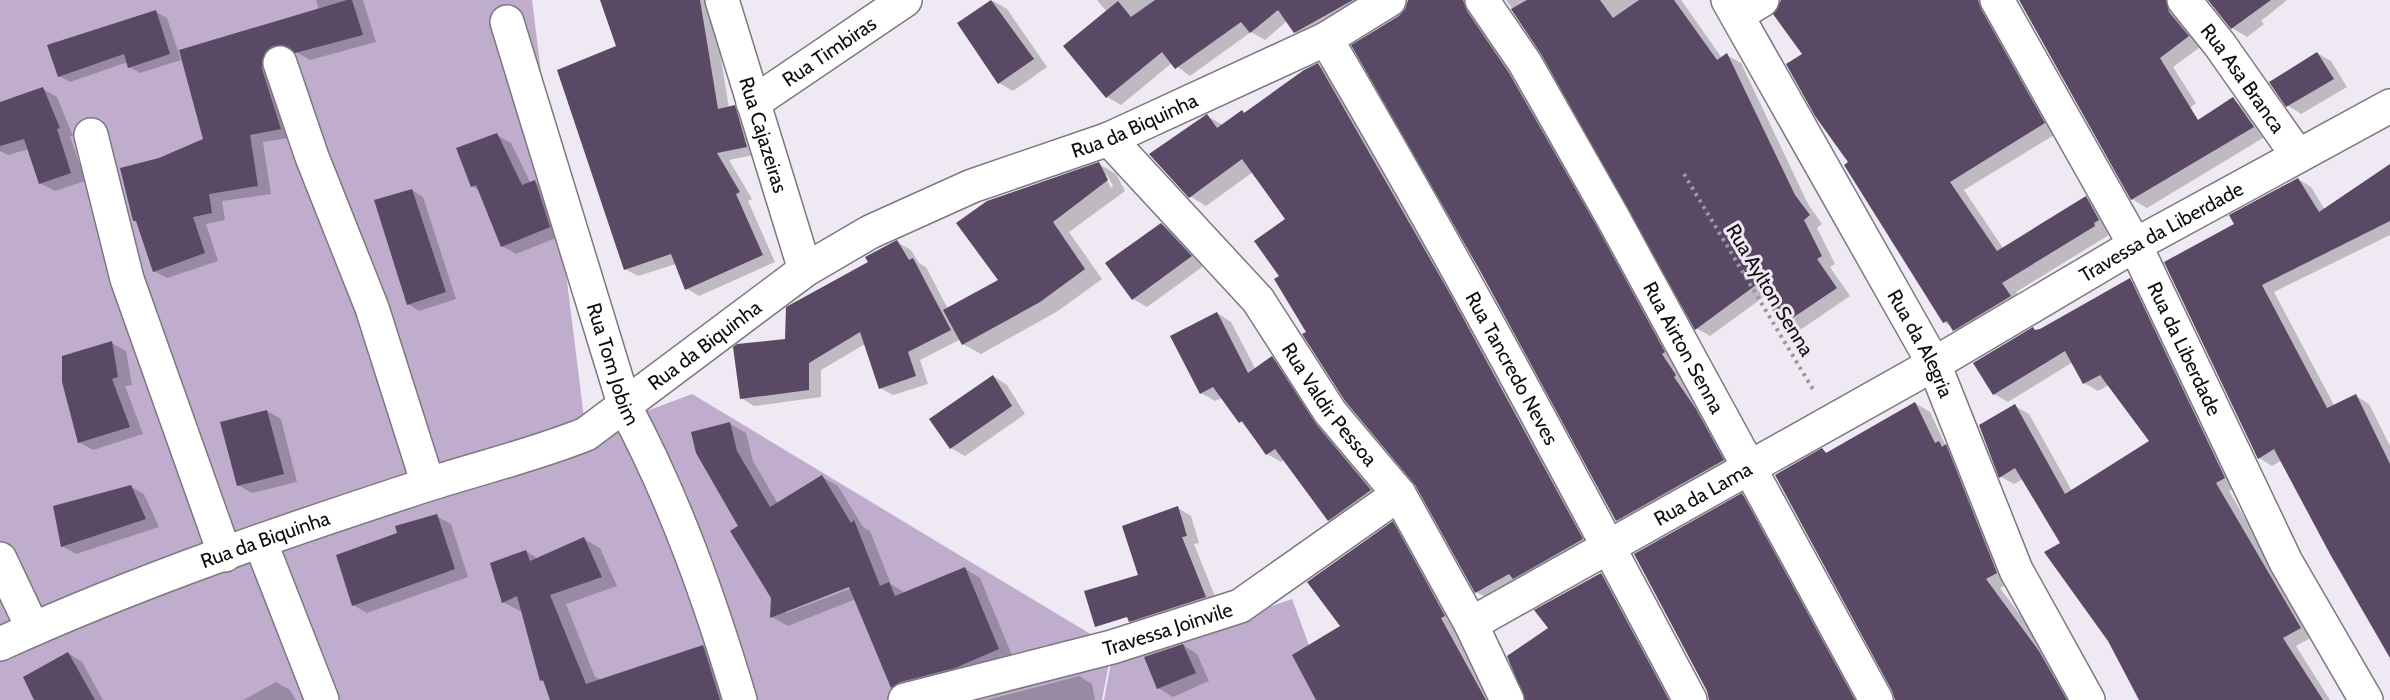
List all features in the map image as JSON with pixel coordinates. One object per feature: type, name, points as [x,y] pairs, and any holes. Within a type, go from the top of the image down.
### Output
[{"type":"street","name":"Rua Cajazeiras","points":[[722,0],[804,270]]},
{"type":"street","name":"Rua Timbiras","points":[[753,103],[905,0]]},
{"type":"street","name":"Rua da Biquinha","points":[[0,644],[134,585],[428,484],[550,449],[586,434],[625,407],[804,270],[870,232],[972,186],[1109,139],[1326,39],[1389,0]]},
{"type":"street","name":"Rua Airton Senna","points":[[1482,0],[1525,63],[1595,186],[1876,700]]},
{"type":"street","name":"Rua da Liberdade","points":[[1997,0],[2135,245],[2286,562],[2366,700]]},
{"type":"street","name":"Rua Asa Branca","points":[[2184,0],[2220,45],[2298,156]]},
{"type":"street","name":"Rua da Alegria","points":[[1742,5],[1935,364],[2016,570],[2088,700]]},
{"type":"street","name":"Rua Tom Jobim","points":[[507,22],[625,407],[648,449],[684,534],[740,700]]},
{"type":"street","name":"Rua Tancredo Neves","points":[[1326,39],[1388,145],[1690,700]]},
{"type":"street","points":[[280,63],[312,157],[372,308],[428,484]]},
{"type":"street","name":"Travessa da Liberdade","points":[[1935,364],[2135,245],[2390,106]]},
{"type":"street","points":[[91,135],[127,279],[225,555]]},
{"type":"street","name":"Rua Valdir Pessoa","points":[[1109,139],[1258,300],[1330,412],[1399,494],[1471,624],[1507,700]]},
{"type":"street","name":"Rua da Lama","points":[[1471,624],[1608,546],[1654,524],[1748,467],[1935,364]]},
{"type":"street","name":"Travessa Joinvile","points":[[905,700],[988,690],[1240,606],[1399,494]]},
{"type":"street","points":[[260,541],[322,700]]},
{"type":"street","points":[[0,559],[33,629]]},
{"type":"path","name":"Rua Aylton Senna","points":[[1684,174],[1831,420]]},
{"type":"shaded area","points":[[0,0],[532,0],[586,434],[692,394],[1112,647],[1102,700],[0,700]]},
{"type":"shaded area","points":[[1292,599],[1329,700],[1104,700],[1111,663]]},
{"type":"building","points":[[352,0],[363,35],[295,53],[283,45],[273,46],[266,51],[262,60],[262,69],[281,129],[250,135],[258,186],[209,194],[212,213],[193,217],[205,253],[153,272],[136,221],[133,221],[120,168],[159,158],[203,139],[179,50]]},
{"type":"building","points":[[600,0],[700,0],[718,109],[735,105],[747,147],[717,153],[740,192],[736,194],[763,255],[685,290],[671,254],[624,270],[557,70],[616,46]]},
{"type":"building","points":[[991,0],[1034,59],[998,84],[957,23]]},
{"type":"building","points":[[1155,0],[1353,0],[1294,33],[1278,10],[1250,33],[1241,22],[1175,69],[1162,52],[1106,98],[1063,46],[1118,1],[1131,17]]},
{"type":"building","points":[[1408,0],[1463,0],[1467,11],[1509,73],[1596,225],[1665,352],[1662,354],[1676,375],[1674,377],[1696,409],[1724,460],[1616,521],[1483,276],[1351,45],[1399,16]]},
{"type":"building","points":[[1527,0],[1600,0],[1613,18],[1639,0],[1674,0],[1717,60],[1727,53],[1795,195],[1810,215],[1804,220],[1822,256],[1817,259],[1837,288],[1782,325],[1756,285],[1695,330],[1541,54],[1511,9]]},
{"type":"building","points":[[1781,0],[1978,0],[2045,123],[1950,182],[1997,251],[2086,196],[2099,220],[2094,223],[2095,226],[2002,283],[2011,296],[1953,331],[1947,321],[1943,323],[1844,165],[1848,162],[1815,116],[1786,64],[1802,54],[1773,14]]},
{"type":"building","points":[[2019,0],[2166,0],[2169,12],[2189,36],[2160,58],[2198,120],[2233,97],[2254,127],[2131,200]]},
{"type":"building","points":[[2208,0],[2271,0],[2231,29]]},
{"type":"building","points":[[156,10],[170,54],[128,68],[124,54],[58,77],[47,45]]},
{"type":"building","points":[[2317,52],[2334,79],[2286,107],[2269,82]]},
{"type":"building","points":[[1318,63],[1450,294],[1583,539],[1513,579],[1509,574],[1475,593],[1415,485],[1345,401],[1302,334],[1306,332],[1274,279],[1279,276],[1254,241],[1285,219],[1242,159],[1189,198],[1149,154],[1207,114],[1217,128],[1242,110],[1244,113],[1304,70]]},
{"type":"building","points":[[43,87],[60,128],[57,129],[71,173],[39,184],[24,139],[0,146],[0,102]]},
{"type":"building","points":[[497,133],[522,185],[535,180],[550,227],[501,247],[476,185],[471,187],[456,148]]},
{"type":"building","points":[[1099,162],[1108,180],[1053,222],[1085,269],[1040,302],[962,345],[943,310],[998,280],[956,223],[987,201]]},
{"type":"building","points":[[2390,164],[2390,221],[2262,285],[2327,408],[2356,394],[2390,464],[2390,658],[2330,554],[2274,449],[2258,459],[2164,262],[2234,224],[2229,215],[2298,178],[2319,212]]},
{"type":"building","points":[[412,189],[446,292],[407,305],[374,200]]},
{"type":"building","points":[[1161,223],[1192,256],[1132,300],[1105,263]]},
{"type":"building","points":[[897,240],[909,260],[913,258],[951,330],[908,352],[916,376],[879,389],[860,332],[809,363],[809,390],[740,399],[733,347],[737,344],[785,339],[786,307],[868,262],[865,257]]},
{"type":"building","points":[[2130,278],[2225,478],[2216,483],[2301,628],[2283,638],[2323,700],[2139,700],[2108,641],[2044,552],[2060,543],[2015,468],[1999,478],[1979,425],[2015,404],[2065,494],[2149,441],[2100,375],[2083,384],[2065,351],[1993,395],[1973,363],[2033,327],[2035,330],[2040,329]]},
{"type":"building","points":[[1217,312],[1248,373],[1272,356],[1316,424],[1371,490],[1328,521],[1275,449],[1266,455],[1242,421],[1239,423],[1213,387],[1200,394],[1170,336]]},
{"type":"building","points":[[112,341],[118,377],[112,379],[130,427],[78,443],[62,382],[62,356]]},
{"type":"building","points":[[993,375],[1012,406],[950,449],[929,419]]},
{"type":"building","points":[[1915,402],[1935,443],[1939,441],[1942,447],[1946,444],[1997,573],[1986,579],[2039,651],[2067,700],[1895,700],[1775,475],[1822,448],[1826,453]]},
{"type":"building","points":[[267,410],[284,474],[237,486],[220,422]]},
{"type":"building","points":[[730,422],[737,451],[770,507],[822,475],[851,523],[854,520],[880,586],[889,582],[895,596],[965,567],[999,649],[955,668],[900,682],[891,688],[849,587],[770,618],[771,598],[730,531],[738,526],[696,453],[691,432]]},
{"type":"building","points":[[131,485],[146,519],[61,547],[53,506]]},
{"type":"building","points":[[1742,493],[1855,700],[1709,700],[1707,691],[1634,554]]},
{"type":"building","points":[[1178,506],[1187,536],[1182,537],[1206,597],[1129,622],[1127,617],[1095,627],[1084,591],[1138,575],[1122,526]]},
{"type":"building","points":[[437,514],[455,569],[352,606],[336,555],[397,533],[395,526]]},
{"type":"building","points":[[1393,521],[1445,616],[1441,618],[1486,700],[1316,700],[1292,655],[1340,626],[1307,582]]},
{"type":"building","points":[[584,537],[602,577],[550,595],[586,684],[703,645],[720,700],[550,700],[543,680],[540,681],[517,596],[502,603],[490,563],[526,550],[530,561]]},
{"type":"building","points":[[1601,573],[1669,700],[1525,700],[1507,656],[1548,628],[1534,610]]},
{"type":"building","points":[[1183,644],[1196,673],[1157,689],[1144,657]]},
{"type":"building","points":[[68,652],[95,700],[34,700],[23,677]]}]
